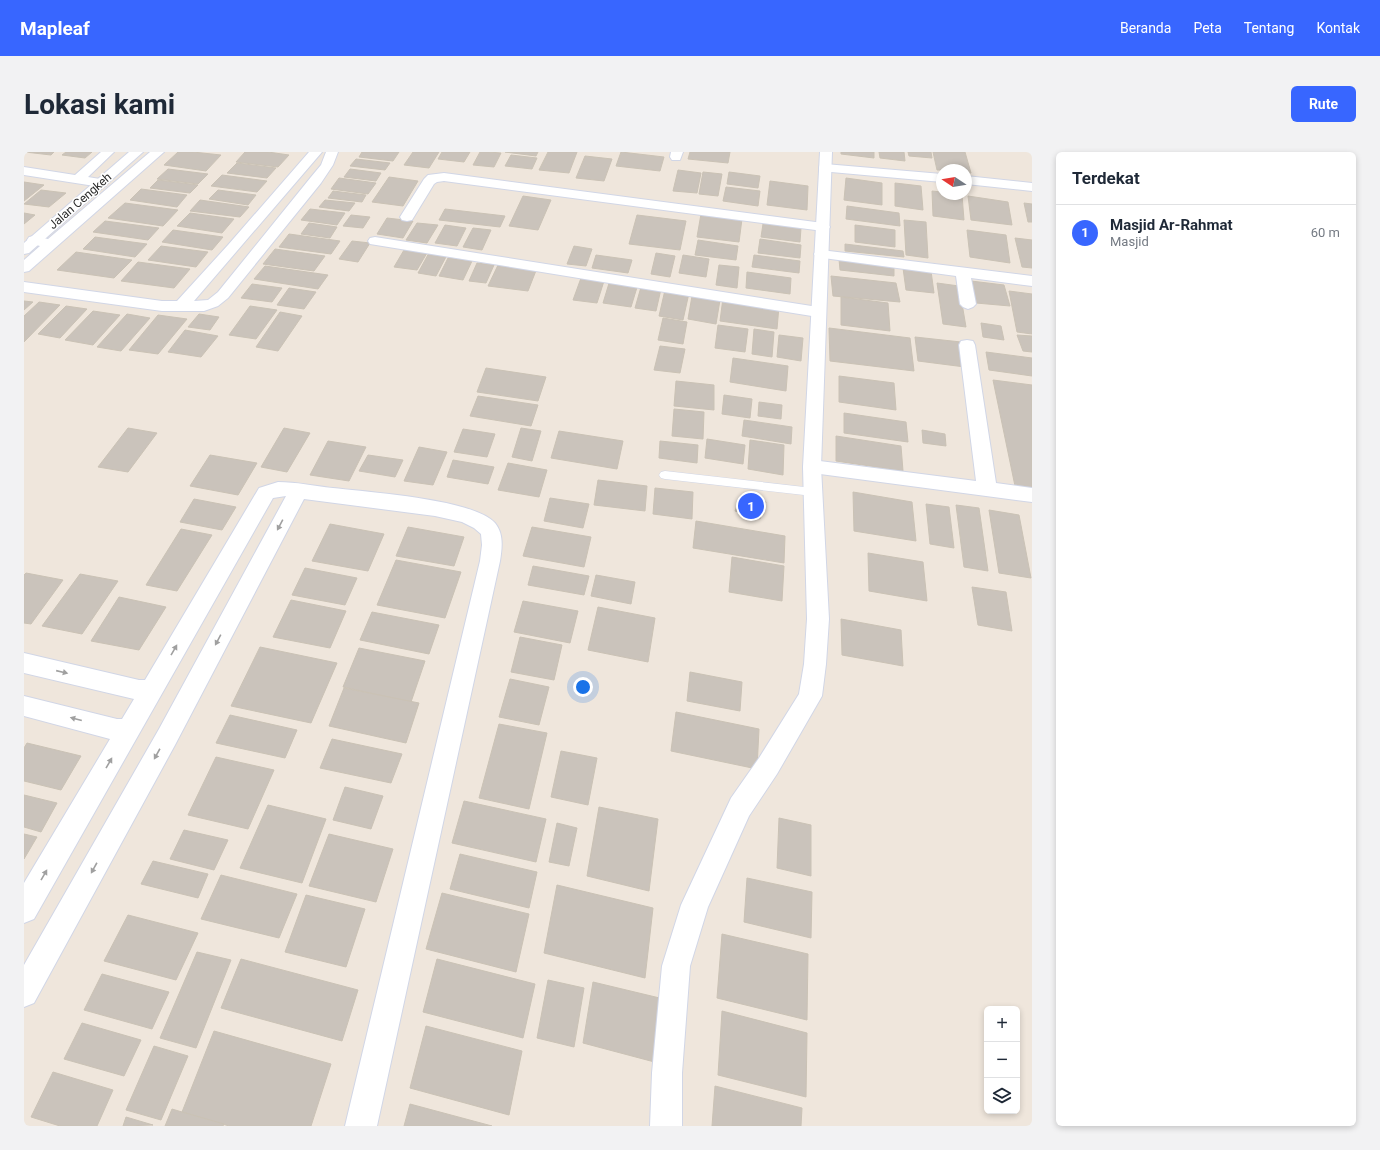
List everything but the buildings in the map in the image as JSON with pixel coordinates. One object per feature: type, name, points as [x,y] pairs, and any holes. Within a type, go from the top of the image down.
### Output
[{"type":"street","points":[[78,178],[108,152]]},
{"type":"street","name":"Jalan Cengkeh","points":[[29,245],[137,152]]},
{"type":"street","points":[[24,268],[158,152]]},
{"type":"street","points":[[182,305],[214,272],[243,236],[316,152]]},
{"type":"street","points":[[24,287],[123,302],[162,306],[204,306],[212,303],[223,294],[316,180],[327,165],[332,152]]},
{"type":"street","points":[[666,1126],[667,1073],[676,966],[695,905],[740,807],[768,766],[810,696],[815,664],[818,619],[812,467],[826,160],[936,177]]},
{"type":"street","points":[[24,171],[101,182]]},
{"type":"street","points":[[407,217],[429,182],[433,178],[440,177],[823,227]]},
{"type":"street","points":[[972,181],[1032,186]]},
{"type":"street","points":[[375,241],[818,312]]},
{"type":"street","points":[[29,245],[51,244]]},
{"type":"street","points":[[821,254],[1032,281]]},
{"type":"street","points":[[963,273],[968,304]]},
{"type":"street","points":[[967,345],[986,489]]},
{"type":"street","points":[[812,467],[1032,495]]},
{"type":"street","points":[[24,909],[264,495],[278,489],[396,503],[456,513],[482,523],[490,530],[492,542],[488,569],[361,1126]]},
{"type":"street","points":[[24,993],[167,737],[298,491]]},
{"type":"street","points":[[24,663],[139,690],[151,690]]},
{"type":"street","points":[[24,706],[117,730],[128,730]]},
{"type":"lane","points":[[665,475],[813,492]]},
{"type":"place","name":"Masjid Ar-Rahmat","points":[[751,506]]}]
